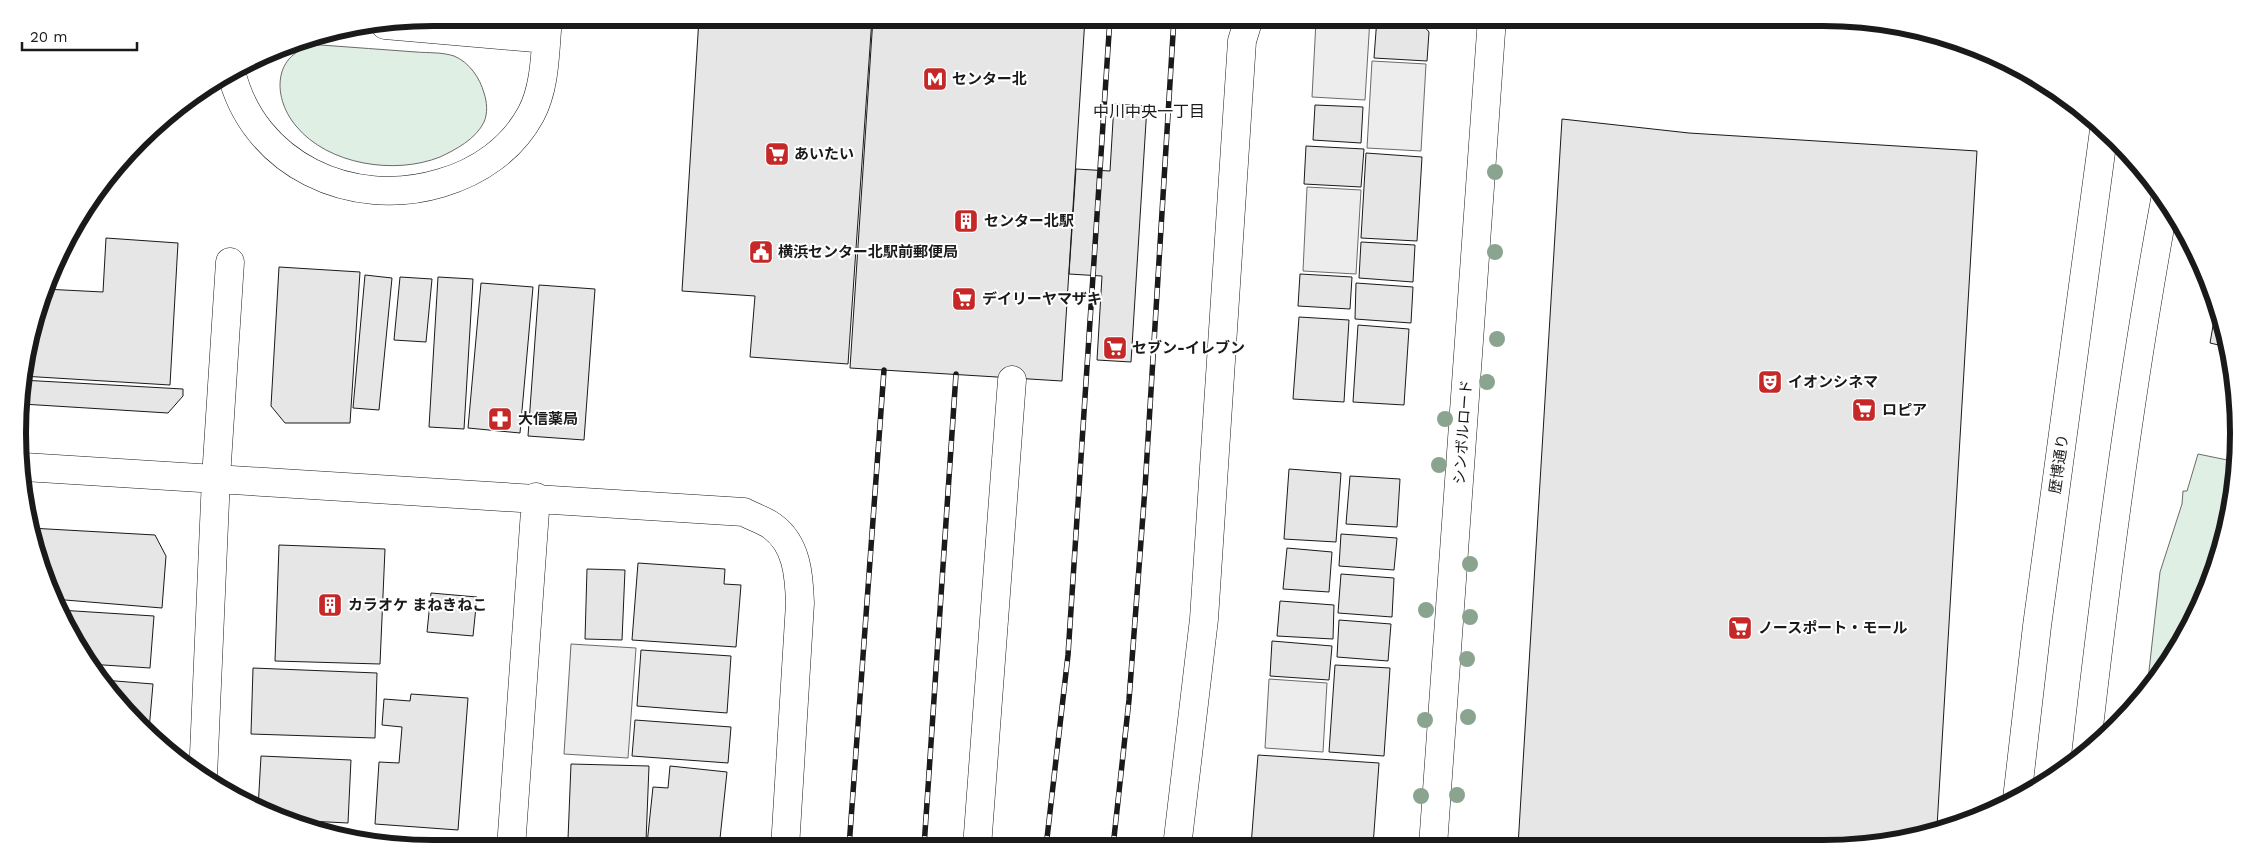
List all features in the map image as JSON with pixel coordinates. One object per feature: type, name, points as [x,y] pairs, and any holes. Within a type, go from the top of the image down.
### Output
[{"type":"street","points":[[233,80],[247,112],[262,135],[284,155],[325,179],[352,187],[381,192],[408,191],[460,178],[484,165],[519,133],[532,113],[540,89],[547,28],[439,26]]},
{"type":"street","points":[[1178,840],[1204,619],[1242,41],[1247,26]]},
{"type":"street","name":"シンボルロード","points":[[1433,840],[1491,26]]},
{"type":"street","name":"歴博通り","points":[[2018,789],[2037,626],[2103,138]]},
{"type":"street","points":[[2087,742],[2099,636],[2147,300],[2163,210]]},
{"type":"street","points":[[202,768],[216,478],[230,262]]},
{"type":"street","points":[[978,840],[1012,380]]},
{"type":"street","points":[[28,466],[744,512],[772,526],[791,548],[798,571],[800,603],[785,840]]},
{"type":"street","points":[[512,840],[536,498]]},
{"type":"green space","points":[[321,45],[440,53],[454,56],[469,66],[480,82],[486,104],[484,122],[471,139],[440,157],[422,162],[403,165],[363,163],[344,158],[326,150],[296,126],[282,101],[280,88],[281,75],[286,64],[294,55],[305,48]]},
{"type":"green space","points":[[2198,454],[2229,460],[2222,512],[2216,538],[2199,589],[2175,636],[2148,678],[2160,572],[2182,504],[2183,491],[2187,491]]},
{"type":"shaded area","points":[[1316,26],[1370,26],[1365,100],[1312,97]]},
{"type":"shaded area","points":[[1372,61],[1426,64],[1421,151],[1367,148]]},
{"type":"shaded area","points":[[1307,187],[1361,190],[1356,274],[1303,271]]},
{"type":"shaded area","points":[[571,644],[636,648],[628,758],[564,754]]},
{"type":"shaded area","points":[[1269,679],[1327,683],[1323,752],[1265,748]]},
{"type":"building","name":"あいたい","points":[[699,26],[871,26],[848,364],[750,357],[755,296],[682,291]]},
{"type":"building","name":"センター北駅","points":[[872,26],[1084,26],[1062,381],[850,368]]},
{"type":"building","points":[[1376,26],[1424,26],[1429,32],[1427,61],[1374,58]]},
{"type":"building","points":[[1114,104],[1147,106],[1131,362],[1097,360],[1102,276],[1069,274],[1076,169],[1110,171]]},
{"type":"building","points":[[1315,105],[1363,107],[1361,143],[1313,140]]},
{"type":"building","name":"ノースポート・モール","points":[[1562,119],[1689,133],[1977,151],[1937,823],[1902,832],[1850,839],[1518,840]]},
{"type":"building","points":[[1306,146],[1364,149],[1361,187],[1304,184]]},
{"type":"building","points":[[1366,153],[1422,157],[1417,241],[1361,238]]},
{"type":"building","points":[[106,238],[178,243],[170,385],[31,377],[40,328],[53,289],[103,292]]},
{"type":"building","points":[[1361,242],[1415,245],[1413,282],[1359,278]]},
{"type":"building","points":[[279,267],[360,272],[350,423],[285,423],[271,406]]},
{"type":"building","points":[[1300,274],[1352,277],[1350,309],[1298,306]]},
{"type":"building","points":[[365,275],[392,278],[379,410],[353,408]]},
{"type":"building","points":[[400,277],[432,279],[426,342],[394,340]]},
{"type":"building","points":[[438,277],[473,279],[464,429],[429,427]]},
{"type":"building","points":[[481,283],[533,287],[520,433],[468,428]]},
{"type":"building","points":[[1356,283],[1413,287],[1411,323],[1355,319]]},
{"type":"building","points":[[539,285],[595,289],[584,440],[528,436]]},
{"type":"building","points":[[1299,317],[1349,320],[1344,402],[1293,399]]},
{"type":"building","points":[[2214,321],[2220,345],[2210,343]]},
{"type":"building","points":[[1358,325],[1409,329],[1404,405],[1353,402]]},
{"type":"building","points":[[30,380],[183,389],[183,396],[168,413],[27,404]]},
{"type":"building","points":[[1289,469],[1341,473],[1336,542],[1284,539]]},
{"type":"building","points":[[1350,476],[1400,479],[1397,527],[1346,524]]},
{"type":"building","points":[[38,528],[155,535],[166,556],[162,608],[62,600],[48,564]]},
{"type":"building","points":[[1341,534],[1397,538],[1394,570],[1339,566]]},
{"type":"building","name":"カラオケ まねきねこ","points":[[279,545],[385,549],[380,664],[275,661]]},
{"type":"building","points":[[1287,548],[1332,552],[1329,592],[1283,589]]},
{"type":"building","points":[[638,563],[725,569],[724,584],[741,585],[736,647],[632,640]]},
{"type":"building","points":[[587,569],[625,570],[622,640],[585,639]]},
{"type":"building","points":[[1341,574],[1394,578],[1392,617],[1338,613]]},
{"type":"building","points":[[431,593],[477,597],[473,636],[427,632]]},
{"type":"building","points":[[1280,601],[1334,605],[1333,639],[1277,636]]},
{"type":"building","points":[[67,610],[154,616],[150,668],[99,665]]},
{"type":"building","points":[[1339,620],[1391,624],[1388,661],[1337,657]]},
{"type":"building","points":[[1272,641],[1332,646],[1329,680],[1270,676]]},
{"type":"building","points":[[641,650],[731,656],[727,713],[637,706]]},
{"type":"building","points":[[1335,665],[1390,668],[1384,756],[1329,752]]},
{"type":"building","points":[[253,668],[377,673],[375,738],[251,734]]},
{"type":"building","points":[[110,681],[153,684],[149,725]]},
{"type":"building","points":[[411,694],[468,698],[458,830],[375,824],[379,762],[399,763],[402,727],[382,725],[384,699],[410,701]]},
{"type":"building","points":[[635,720],[731,727],[728,763],[632,756]]},
{"type":"building","points":[[1258,755],[1379,763],[1373,840],[1251,840]]},
{"type":"building","points":[[261,756],[351,760],[348,823],[312,821],[258,801]]},
{"type":"building","points":[[571,764],[649,766],[646,840],[568,839]]},
{"type":"building","points":[[670,766],[727,772],[720,840],[647,840],[653,787],[668,788]]},
{"type":"railway","points":[[1047,840],[1068,655],[1109,26]]},
{"type":"railway","points":[[1114,840],[1129,700],[1145,488],[1174,26]]},
{"type":"railway","points":[[850,840],[884,370]]},
{"type":"railway","points":[[924,840],[956,374]]},
{"type":"place","name":"センター北","points":[[935,79]]},
{"type":"place","name":"あいたい","points":[[777,154]]},
{"type":"place","name":"センター北駅","points":[[966,221]]},
{"type":"place","name":"横浜センター北駅前郵便局","points":[[761,252]]},
{"type":"place","name":"デイリーヤマザキ","points":[[964,299]]},
{"type":"place","name":"セブン-イレブン","points":[[1115,348]]},
{"type":"place","name":"イオンシネマ","points":[[1770,382]]},
{"type":"place","name":"ロピア","points":[[1864,410]]},
{"type":"place","name":"大信薬局","points":[[500,419]]},
{"type":"place","name":"カラオケ まねきねこ","points":[[330,605]]},
{"type":"place","name":"ノースポート・モール","points":[[1740,628]]},
{"type":"district","name":"中川中央一丁目","points":[[1149,111]]}]
